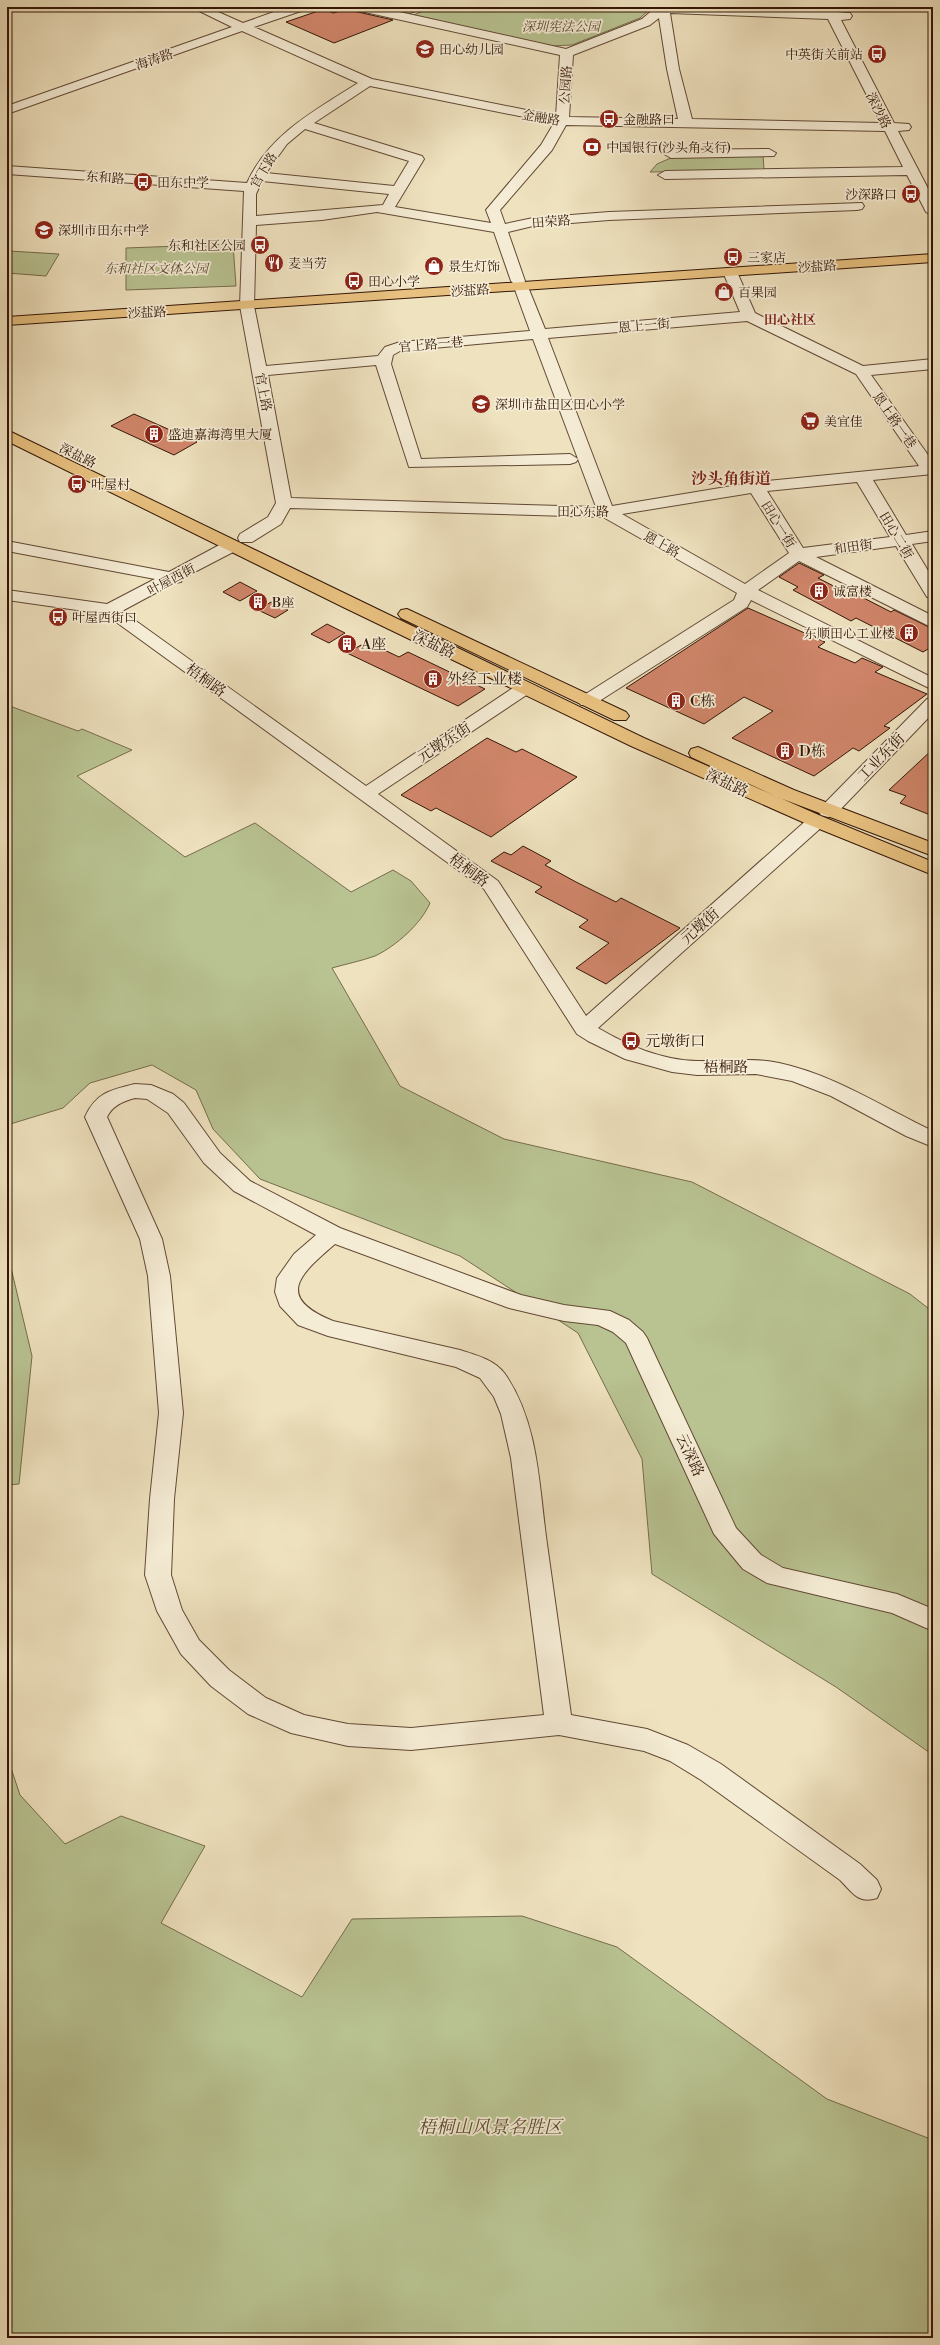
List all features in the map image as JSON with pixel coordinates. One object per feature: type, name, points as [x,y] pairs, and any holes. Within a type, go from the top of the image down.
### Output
[{"type":"main road","name":"沙盐路","points":[[7,321],[933,253]]},
{"type":"main road","name":"沙盐路","points":[[519,284],[730,272],[933,258]]},
{"type":"main road","name":"沙盐路","points":[[7,315],[247,303]]},
{"type":"main road","name":"深盐路","points":[[7,420],[238,542],[525,688],[726,783],[822,816],[933,850]]},
{"type":"main road","name":"深盐路","points":[[7,435],[238,542],[541,678],[744,774],[822,816],[933,869]]},
{"type":"main road","points":[[525,688],[541,678]]},
{"type":"street","name":"金融路","points":[[196,7],[368,82],[562,121],[904,127]]},
{"type":"street","name":"海涛路","points":[[7,110],[244,28],[300,7]]},
{"type":"street","points":[[360,7],[567,53]]},
{"type":"street","points":[[686,123],[674,69],[667,23],[662,8],[837,11]]},
{"type":"street","name":"公园路","points":[[519,284],[493,210],[547,147],[562,121],[567,53],[646,22],[662,8]]},
{"type":"street","name":"深沙路","points":[[837,11],[916,149]]},
{"type":"street","name":"深沙路","points":[[837,11],[887,127],[933,212]]},
{"type":"street","name":"官下路","points":[[247,303],[248,222],[254,181],[282,141],[303,124],[368,82]]},
{"type":"street","points":[[303,124],[417,159],[387,209]]},
{"type":"street","points":[[671,154],[769,153]]},
{"type":"street","name":"东和路","points":[[7,170],[254,181],[398,190]]},
{"type":"street","points":[[665,175],[911,171]]},
{"type":"street","name":"田荣路","points":[[248,222],[322,216],[366,209],[387,209],[500,229],[533,222],[609,216],[857,206]]},
{"type":"street","points":[[730,272],[749,316]]},
{"type":"street","points":[[519,284],[606,512]]},
{"type":"street","name":"官上路","points":[[247,303],[284,503]]},
{"type":"street","name":"恩上一街","points":[[539,334],[749,316]]},
{"type":"street","name":"恩上路一巷","points":[[749,316],[861,371],[931,469]]},
{"type":"street","name":"官上路一巷","points":[[260,371],[384,360],[386,354],[392,348],[539,334]]},
{"type":"street","points":[[384,360],[415,464],[570,459]]},
{"type":"street","name":"恩上路一巷","points":[[861,371],[933,364]]},
{"type":"street","name":"田心东路","points":[[284,503],[606,512],[756,487],[931,469]]},
{"type":"street","name":"田心二街","points":[[862,476],[933,593]]},
{"type":"street","name":"田心一街","points":[[756,487],[798,554],[933,623]]},
{"type":"street","points":[[238,542],[274,520],[284,503]]},
{"type":"street","name":"恩上路","points":[[606,512],[746,590],[933,684]]},
{"type":"street","name":"和田街","points":[[798,554],[933,536]]},
{"type":"street","name":"叶屋西街","points":[[110,610],[175,578],[238,542]]},
{"type":"street","points":[[7,546],[175,578]]},
{"type":"street","points":[[587,700],[741,602],[746,590],[798,554]]},
{"type":"street","name":"梧桐路","points":[[7,595],[110,610],[364,795],[491,885],[584,1029],[607,1043],[662,1064],[686,1067],[752,1066],[779,1070],[811,1079],[842,1092],[933,1140]]},
{"type":"street","name":"元墩东街","points":[[364,795],[525,688]]},
{"type":"street","name":"工业东街","points":[[822,816],[933,703]]},
{"type":"street","name":"元墩街","points":[[584,1029],[822,816]]},
{"type":"street","name":"云深路","points":[[867,1889],[850,1872],[712,1772],[678,1753],[647,1740],[559,1724],[411,1739],[348,1735],[300,1725],[257,1706],[220,1678],[190,1647],[170,1611],[158,1575],[162,1499],[171,1413],[159,1276],[151,1239],[96,1117],[101,1106],[118,1095],[135,1091],[151,1092],[165,1099],[176,1108],[212,1158],[242,1186],[332,1234],[517,1302],[564,1313],[602,1317],[622,1326],[635,1338],[726,1534],[752,1562],[776,1576],[897,1604],[933,1621]]},
{"type":"street","points":[[332,1234],[302,1260],[288,1278],[286,1292],[292,1306],[306,1319],[328,1328],[460,1359],[480,1366],[495,1379],[505,1395],[515,1419],[524,1463],[559,1724]]},
{"type":"green space","points":[[368,7],[427,7],[407,15]]},
{"type":"green space","name":"深圳宪法公园","points":[[433,7],[652,7],[640,18],[572,45],[550,46],[411,16]]},
{"type":"green space","points":[[763,155],[764,170],[650,172],[657,164],[673,157]]},
{"type":"green space","name":"东和社区文体公园","points":[[233,244],[236,286],[126,290],[126,248]]},
{"type":"green space","points":[[9,251],[59,254],[46,276],[7,273],[7,254]]},
{"type":"green space","points":[[7,705],[78,731],[82,729],[132,750],[77,776],[185,857],[255,823],[351,892],[393,870],[411,881],[430,903],[421,919],[407,934],[383,952],[375,956],[332,968],[400,1086],[504,1139],[692,1182],[910,1294],[933,1312],[933,1755],[836,1687],[652,1574],[642,1459],[578,1333],[460,1256],[260,1179],[213,1129],[196,1090],[152,1065],[90,1083],[63,1108],[7,1125]]},
{"type":"green space","points":[[7,1251],[32,1356],[19,1484],[7,1485]]},
{"type":"green space","name":"梧桐山风景名胜区","points":[[7,1756],[20,1795],[65,1844],[121,1816],[205,1846],[161,1923],[302,1997],[352,1919],[522,1916],[617,1947],[827,2099],[933,2140],[933,2338],[7,2338]]},
{"type":"building","points":[[324,9],[333,13],[344,10],[393,20],[334,43],[286,22]]},
{"type":"building","name":"盛迪嘉海湾里大厦","points":[[134,414],[197,442],[174,455],[111,426]]},
{"type":"building","points":[[799,563],[824,575],[818,578],[849,594],[852,592],[891,612],[894,610],[933,629],[933,646],[923,652],[856,618],[851,621],[793,590],[798,587],[779,577]]},
{"type":"building","points":[[240,582],[257,591],[240,601],[223,592]]},
{"type":"building","points":[[271,602],[288,610],[275,618],[258,610]]},
{"type":"building","points":[[748,608],[825,642],[818,647],[855,663],[862,658],[883,667],[875,672],[927,694],[884,726],[890,728],[859,751],[853,748],[814,776],[732,738],[773,711],[744,697],[704,724],[626,688]]},
{"type":"building","points":[[327,624],[345,633],[329,643],[311,634]]},
{"type":"building","name":"外经工业楼","points":[[361,645],[371,650],[376,646],[399,657],[408,652],[485,689],[458,706],[347,653]]},
{"type":"building","points":[[487,738],[516,752],[522,749],[577,777],[491,837],[436,808],[431,811],[401,795]]},
{"type":"building","points":[[933,749],[933,816],[900,803],[906,796],[889,790]]},
{"type":"building","points":[[523,846],[551,861],[545,865],[576,882],[616,902],[621,898],[680,928],[606,984],[576,968],[609,943],[579,927],[588,920],[535,892],[542,887],[491,861],[504,852],[511,855]]},
{"type":"place","name":"田心幼儿园","points":[[425,49]]},
{"type":"place","name":"中英街关前站","points":[[877,54]]},
{"type":"place","name":"金融路口","points":[[609,119]]},
{"type":"place","name":"中国银行(沙头角支行)","points":[[592,147]]},
{"type":"place","name":"田东中学","points":[[143,182]]},
{"type":"place","name":"沙深路口","points":[[911,194]]},
{"type":"place","name":"深圳市田东中学","points":[[44,230]]},
{"type":"place","name":"东和社区公园","points":[[260,245]]},
{"type":"place","name":"三家店","points":[[733,257]]},
{"type":"place","name":"麦当劳","points":[[274,263]]},
{"type":"place","name":"景生灯饰","points":[[434,266]]},
{"type":"place","name":"田心小学","points":[[354,281]]},
{"type":"place","name":"百果园","points":[[724,292]]},
{"type":"place","name":"深圳市盐田区田心小学","points":[[481,404]]},
{"type":"place","name":"美宜佳","points":[[810,421]]},
{"type":"place","name":"盛迪嘉海湾里大厦","points":[[154,434]]},
{"type":"place","name":"叶屋村","points":[[77,484]]},
{"type":"place","name":"诚富楼","points":[[819,591]]},
{"type":"place","name":"B座","points":[[258,602]]},
{"type":"place","name":"叶屋西街口","points":[[58,617]]},
{"type":"place","name":"东顺田心工业楼","points":[[909,633]]},
{"type":"place","name":"A座","points":[[347,644]]},
{"type":"place","name":"外经工业楼","points":[[433,679]]},
{"type":"place","name":"C栋","points":[[676,701]]},
{"type":"place","name":"D栋","points":[[785,751]]},
{"type":"place","name":"元墩街口","points":[[631,1041]]},
{"type":"district","name":"田心社区","points":[[790,319]]},
{"type":"district","name":"沙头角街道","points":[[731,478]]}]
